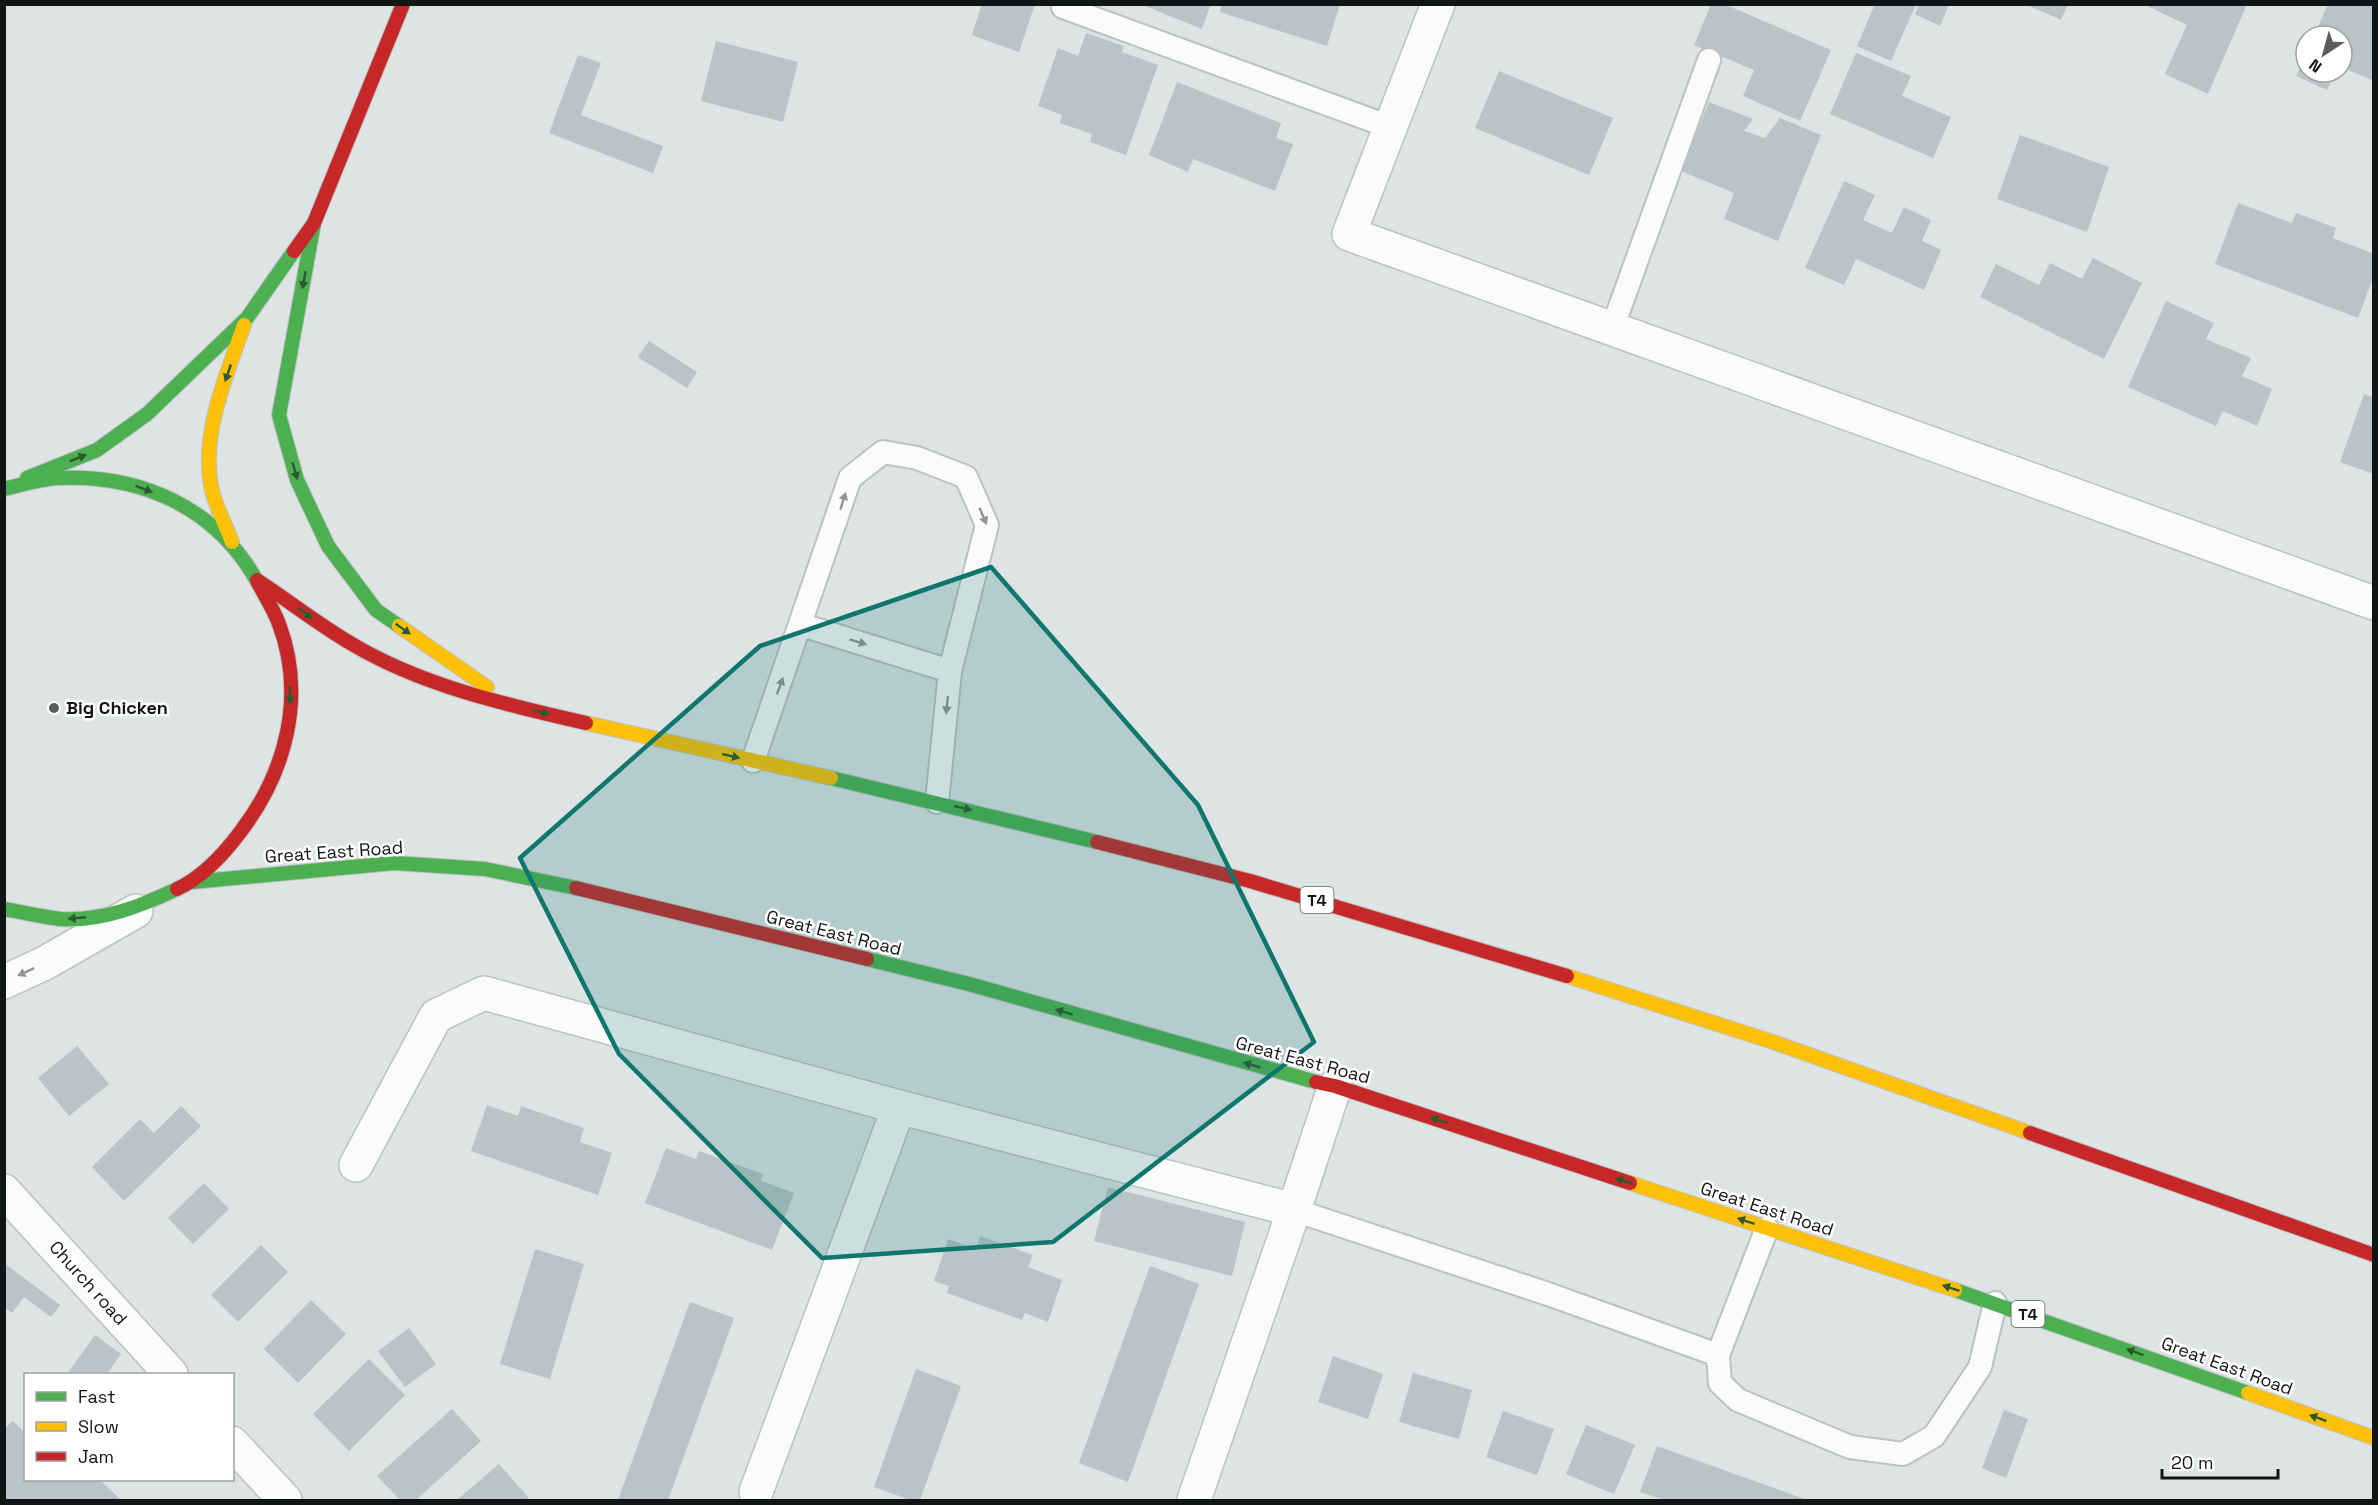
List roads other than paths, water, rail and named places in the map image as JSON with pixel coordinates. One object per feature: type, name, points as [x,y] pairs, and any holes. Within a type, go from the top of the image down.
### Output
[{"type":"main road","points":[[4,488],[97,450],[147,414],[247,318],[314,223],[376,76],[403,4]]},
{"type":"main road","points":[[314,223],[279,416],[297,480],[328,546],[376,610],[514,706]]},
{"type":"main road","points":[[4,909],[61,919],[106,915],[150,902],[192,882],[228,849],[258,809],[279,765],[291,721],[290,671],[279,624],[257,580],[232,542],[210,483],[212,443],[218,403],[247,318]]},
{"type":"main road","points":[[4,488],[57,478],[122,481],[182,503],[232,542]]},
{"type":"main road","name":"T4","points":[[257,580],[353,645],[419,676],[514,706],[937,802],[1250,881],[1494,952],[1770,1041],[2373,1255]]},
{"type":"main road","name":"Great East Road","points":[[192,882],[394,863],[486,870],[582,889],[969,984],[1303,1080],[1335,1086],[1995,1303],[2373,1438]]},
{"type":"street","points":[[1438,4],[1349,234],[2373,603]]},
{"type":"street","points":[[4,982],[45,963],[150,902]]},
{"type":"street","points":[[356,1165],[436,1016],[484,993],[899,1107],[1294,1210]]},
{"type":"street","points":[[1194,1500],[1335,1086]]},
{"type":"street","points":[[756,1492],[899,1107]]},
{"type":"street","name":"Church road","points":[[4,1191],[170,1373]]},
{"type":"street","points":[[234,1445],[285,1500]]},
{"type":"lane","points":[[1063,7],[1390,127]]},
{"type":"lane","points":[[1612,329],[1709,60]]},
{"type":"lane","points":[[753,761],[802,625],[850,478],[883,452],[917,458],[966,477],[987,525],[950,671],[937,802]]},
{"type":"lane","points":[[802,625],[950,671]]},
{"type":"lane","points":[[1294,1210],[1526,1287],[1718,1355]]},
{"type":"lane","points":[[1767,1228],[1718,1355],[1720,1383],[1738,1401],[1850,1447],[1903,1455],[1934,1436],[1980,1367],[1995,1303]]},
{"type":"place","name":"Big Chicken","points":[[54,708]]}]
